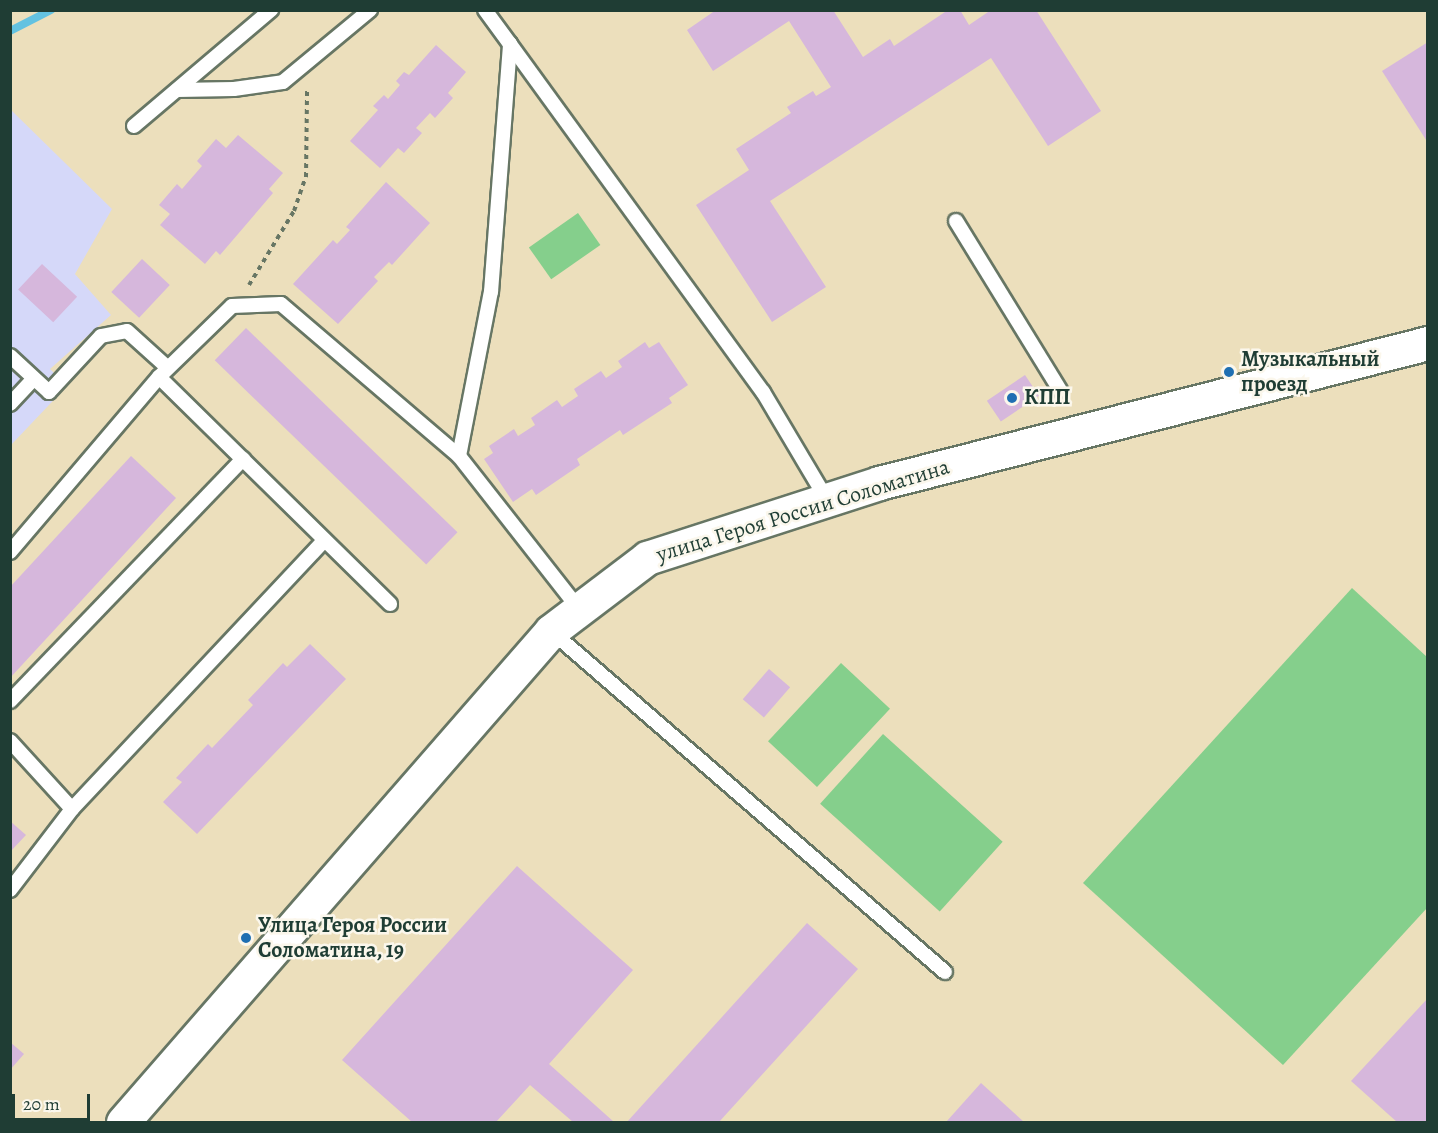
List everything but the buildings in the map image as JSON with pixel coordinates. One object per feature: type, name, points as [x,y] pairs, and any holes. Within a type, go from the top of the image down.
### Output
[{"type":"street","name":"улица Героя России Соломатина","points":[[123,1122],[551,631],[647,558],[879,483],[1428,342]]},
{"type":"lane","points":[[134,126],[271,10]]},
{"type":"lane","points":[[177,90],[234,89],[283,82],[370,10]]},
{"type":"lane","points":[[485,10],[763,392],[827,500]]},
{"type":"lane","points":[[459,456],[491,292],[510,44]]},
{"type":"lane","points":[[956,221],[1060,390]]},
{"type":"lane","points":[[10,552],[163,373],[232,306],[281,304],[459,456],[579,609]]},
{"type":"lane","points":[[10,356],[49,392],[100,336],[127,331],[243,459],[390,604]]},
{"type":"lane","points":[[10,404],[34,378]]},
{"type":"lane","points":[[10,701],[243,459]]},
{"type":"lane","points":[[10,890],[72,809],[325,540]]},
{"type":"lane","points":[[551,631],[945,972]]},
{"type":"lane","points":[[10,741],[72,809]]},
{"type":"path","points":[[232,306],[255,278],[294,211],[306,177],[304,109],[312,58]]},
{"type":"shaded area","points":[[10,109],[112,209],[75,274],[111,315],[50,369],[67,386],[11,445]]},
{"type":"green space","points":[[578,213],[600,245],[551,279],[529,247]]},
{"type":"green space","points":[[1352,588],[1427,657],[1427,908],[1283,1065],[1083,883]]},
{"type":"green space","points":[[841,663],[890,709],[817,787],[768,741]]},
{"type":"green space","points":[[883,734],[1003,842],[940,912],[820,804]]},
{"type":"waterway","points":[[10,31],[51,10]]},
{"type":"place","name":"Музыкальный проезд","points":[[1229,372]]},
{"type":"place","name":"КПП","points":[[1012,398]]},
{"type":"place","name":"Улица Героя России Соломатина, 19","points":[[246,938]]}]
